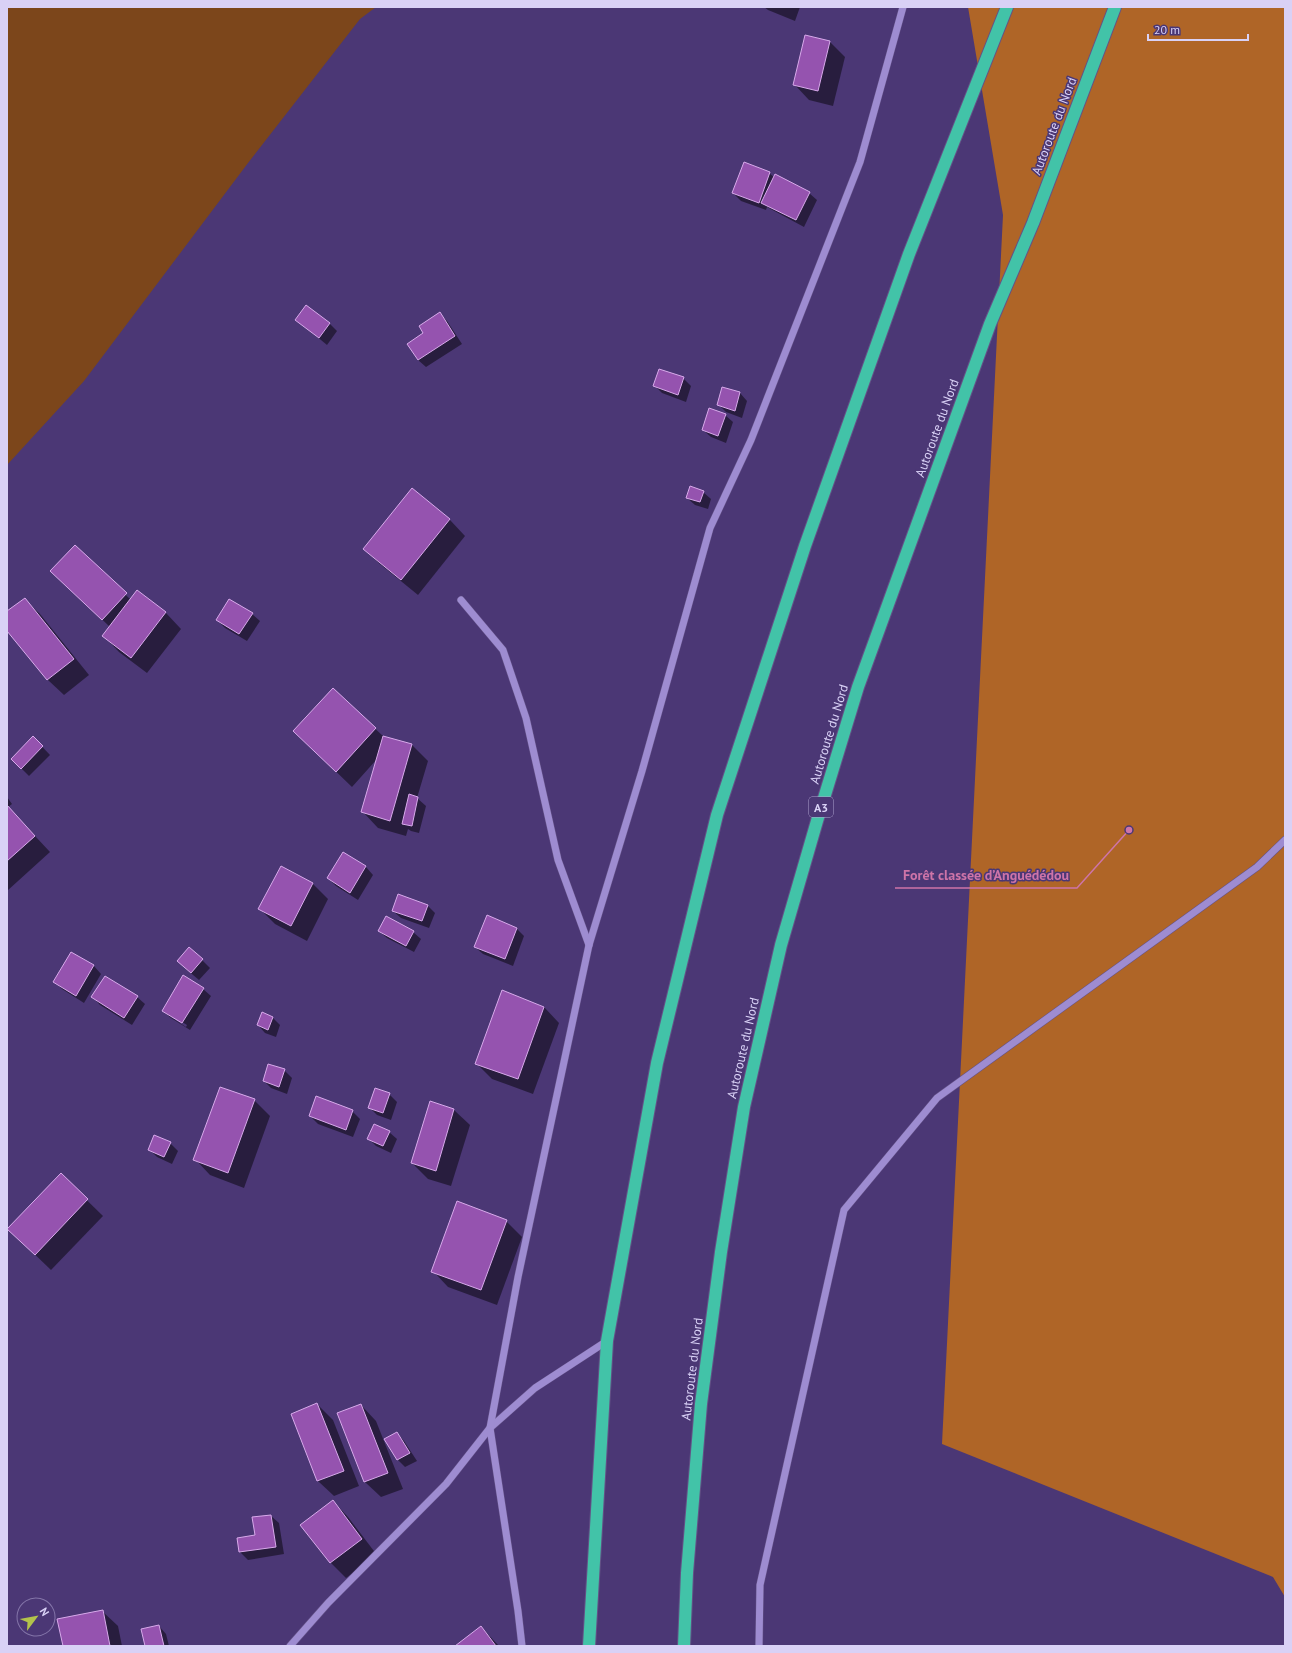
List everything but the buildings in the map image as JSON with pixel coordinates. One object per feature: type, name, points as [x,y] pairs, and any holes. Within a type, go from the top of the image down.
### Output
[{"type":"highway","points":[[588,1646],[607,1341],[657,1063],[717,815],[805,546],[898,284],[1007,7]]},
{"type":"highway","name":"Autoroute du Nord","points":[[684,1646],[687,1573],[701,1404],[721,1252],[744,1107],[781,945],[816,821],[858,687],[990,324],[1033,223],[1115,7]]},
{"type":"street","points":[[522,1646],[517,1603],[490,1428],[519,1269],[590,945],[644,763],[710,528],[751,440],[860,162],[903,7]]},
{"type":"street","points":[[461,600],[503,650],[526,718],[558,860],[590,945]]},
{"type":"street","points":[[759,1646],[760,1585],[844,1210],[937,1098],[1257,867],[1285,840]]},
{"type":"street","points":[[290,1646],[328,1603],[446,1484],[490,1428],[534,1388],[607,1341]]},
{"type":"shaded area","points":[[7,7],[376,7],[360,19],[248,163],[84,381],[7,465]]},
{"type":"shaded area","points":[[968,7],[1285,7],[1285,1597],[1273,1577],[942,1444],[1003,215]]},
{"type":"place","name":"Forêt classée d’Anguédédou","points":[[1129,830]]}]
